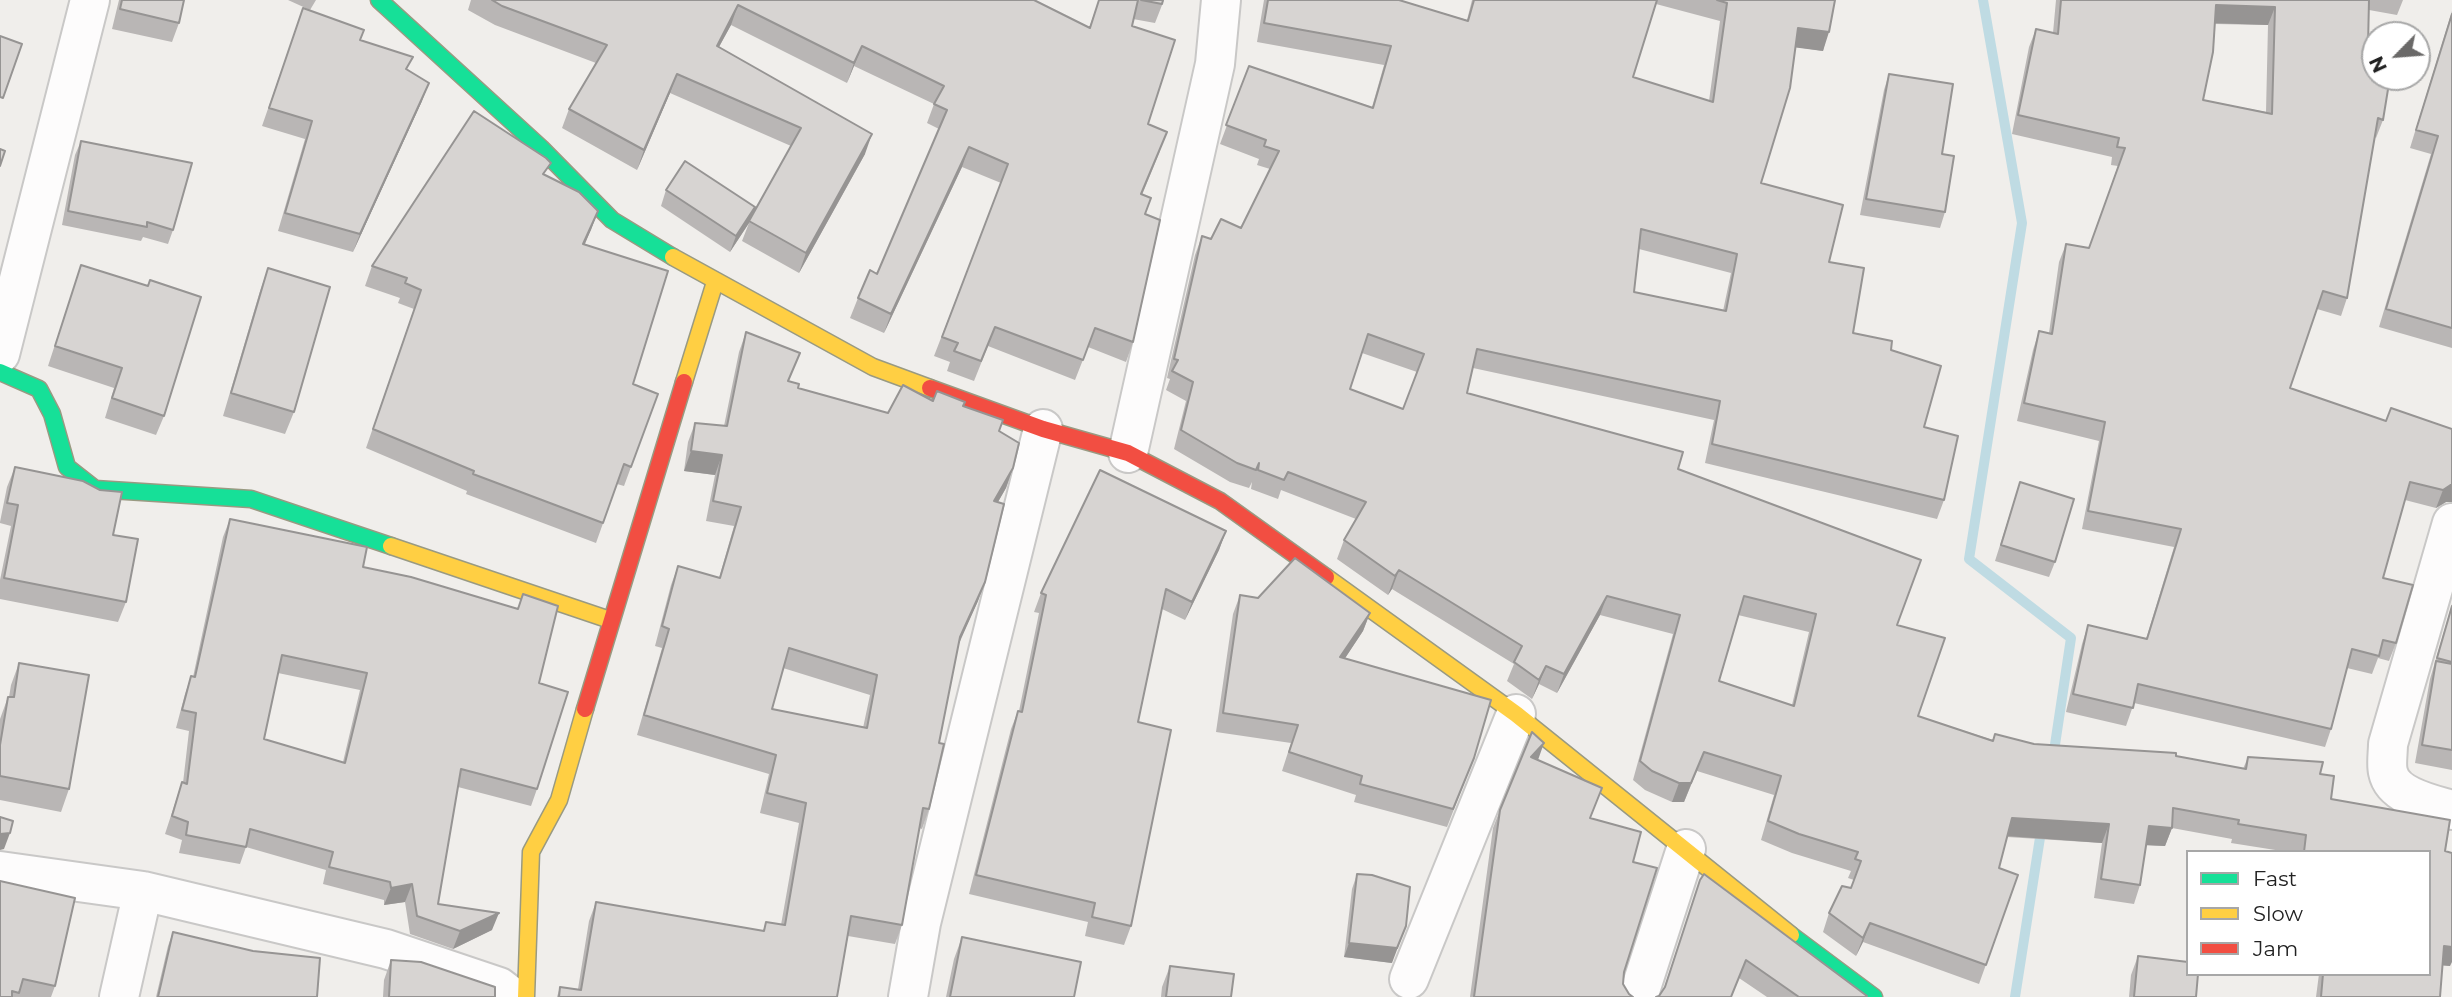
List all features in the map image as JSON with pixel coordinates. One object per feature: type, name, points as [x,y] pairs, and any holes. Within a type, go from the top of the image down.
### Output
[{"type":"street","points":[[0,355],[90,0]]},
{"type":"street","points":[[379,0],[541,148],[612,220],[715,282],[873,367],[1043,429],[1128,453],[1220,501],[1516,713],[1802,944],[1874,997]]},
{"type":"street","points":[[1128,453],[1215,64],[1221,0]]},
{"type":"street","points":[[526,997],[531,852],[559,800],[610,620],[715,282]]},
{"type":"street","points":[[0,372],[39,389],[52,414],[67,467],[95,489],[251,499],[610,620]]},
{"type":"street","points":[[908,997],[924,910],[1043,429]]},
{"type":"street","points":[[2452,523],[2388,744],[2388,774],[2397,787],[2421,801],[2452,810]]},
{"type":"street","points":[[1409,979],[1516,713]]},
{"type":"street","points":[[1638,997],[1686,849]]},
{"type":"street","points":[[0,871],[143,891],[386,949],[499,987],[512,997]]},
{"type":"street","points":[[119,997],[143,891]]},
{"type":"building","points":[[122,0],[184,0],[179,23],[120,9]]},
{"type":"building","points":[[492,0],[1034,0],[1090,28],[1099,0],[1138,0],[1132,26],[1175,40],[1148,124],[1167,132],[1141,194],[1151,198],[1145,214],[1160,220],[1133,342],[1095,328],[1083,360],[995,327],[981,361],[954,351],[958,343],[942,337],[1008,164],[969,147],[891,314],[858,298],[870,270],[877,274],[947,110],[934,104],[944,86],[862,46],[854,63],[738,5],[717,46],[872,134],[806,253],[749,221],[801,128],[677,74],[644,150],[569,109],[607,45]]},
{"type":"building","points":[[1141,0],[1163,0],[1162,4]]},
{"type":"building","points":[[1268,0],[1399,0],[1468,21],[1474,0],[1657,0],[1633,77],[1713,102],[1727,3],[1717,0],[1835,0],[1829,32],[1798,28],[1790,88],[1761,183],[1843,205],[1829,262],[1864,268],[1853,333],[1892,341],[1891,350],[1941,366],[1924,427],[1958,436],[1944,500],[1712,444],[1720,401],[1477,349],[1467,393],[1683,452],[1678,469],[1921,560],[1897,625],[1945,638],[1918,716],[1993,741],[1995,734],[2034,744],[2176,753],[2176,756],[2246,769],[2248,757],[2323,762],[2320,774],[2334,776],[2331,799],[2450,820],[2445,851],[2452,853],[2452,947],[2444,946],[2440,997],[2321,997],[2323,976],[2431,976],[2431,850],[2304,850],[2306,835],[2238,824],[2239,820],[2173,808],[2172,828],[2149,826],[2140,885],[2101,879],[2109,824],[2012,818],[1999,868],[2018,875],[1986,965],[1870,923],[1863,938],[1829,913],[1842,886],[1851,888],[1861,861],[1855,859],[1858,852],[1799,834],[1768,821],[1781,776],[1704,752],[1691,783],[1679,783],[1652,771],[1640,761],[1680,615],[1607,596],[1564,674],[1546,666],[1539,680],[1514,662],[1522,646],[1399,570],[1395,576],[1344,540],[1366,502],[1288,472],[1284,480],[1258,470],[1259,463],[1256,470],[1237,463],[1181,430],[1193,382],[1172,371],[1178,360],[1174,359],[1202,236],[1211,239],[1221,219],[1241,228],[1279,151],[1264,146],[1266,140],[1226,125],[1249,66],[1373,108],[1391,46],[1264,23]],"holes":[[[1641,229],[1737,254],[1726,311],[1634,292]],[[1368,334],[1424,354],[1403,409],[1350,389]],[[1744,596],[1816,614],[1794,706],[1719,681]]]},
{"type":"building","points":[[2061,0],[2369,0],[2369,21],[2361,21],[2361,91],[2388,91],[2383,120],[2378,118],[2347,298],[2323,291],[2290,388],[2386,421],[2391,408],[2452,429],[2452,484],[2443,490],[2410,482],[2383,578],[2413,585],[2396,643],[2383,640],[2379,656],[2352,649],[2331,729],[2138,684],[2133,708],[2073,694],[2088,625],[2147,639],[2181,529],[2088,511],[2105,422],[2024,403],[2039,331],[2052,334],[2066,244],[2089,248],[2125,148],[2117,147],[2119,138],[2018,115],[2036,29],[2058,34]],"holes":[[[2216,5],[2275,7],[2272,114],[2203,100],[2213,52]]]},
{"type":"building","points":[[303,8],[364,30],[360,40],[413,57],[406,69],[429,83],[360,234],[285,213],[312,121],[269,108]]},
{"type":"building","points":[[2452,14],[2452,328],[2386,309],[2438,136],[2416,130],[2428,91],[2431,91],[2431,82]]},
{"type":"building","points":[[0,36],[22,44],[3,98],[0,97]]},
{"type":"building","points":[[1889,74],[1953,84],[1942,154],[1954,156],[1945,212],[1866,199]]},
{"type":"building","points":[[474,111],[546,158],[551,163],[543,174],[579,192],[598,211],[583,244],[668,271],[633,384],[658,394],[631,467],[624,464],[603,523],[473,474],[474,471],[373,429],[421,290],[405,283],[407,278],[372,266]]},
{"type":"building","points":[[81,141],[192,163],[173,230],[147,222],[147,227],[68,211]]},
{"type":"building","points":[[0,149],[5,151],[0,166]]},
{"type":"building","points":[[685,161],[755,207],[736,236],[666,190]]},
{"type":"building","points":[[81,265],[148,286],[150,280],[201,297],[164,416],[112,398],[122,368],[55,346]]},
{"type":"building","points":[[268,268],[330,287],[294,412],[231,393]]},
{"type":"building","points":[[746,332],[800,353],[788,381],[799,384],[798,388],[888,413],[903,385],[933,401],[937,391],[965,402],[963,406],[1003,420],[999,431],[1019,443],[1013,468],[994,501],[1004,504],[985,582],[960,637],[939,743],[944,744],[929,809],[923,808],[902,925],[851,916],[837,997],[559,997],[560,987],[581,990],[596,902],[764,931],[766,922],[785,925],[806,803],[767,793],[776,755],[644,715],[669,629],[662,626],[678,566],[720,578],[741,507],[713,501],[722,455],[691,451],[695,423],[727,426]],"holes":[[[789,648],[877,675],[867,728],[772,709]]]},
{"type":"building","points":[[15,467],[83,481],[100,490],[122,492],[113,535],[138,539],[126,602],[4,578],[18,505],[7,503]]},
{"type":"building","points":[[1100,470],[1226,531],[1192,602],[1166,589],[1138,722],[1171,730],[1131,926],[1092,917],[1095,903],[976,875],[1018,711],[1022,712],[1046,595],[1041,593]]},
{"type":"building","points":[[2020,482],[2074,499],[2055,562],[2001,545]]},
{"type":"building","points":[[230,519],[367,547],[363,567],[411,577],[518,609],[523,594],[558,606],[539,683],[568,692],[537,789],[461,769],[438,904],[499,913],[460,931],[417,916],[412,884],[391,888],[390,882],[329,867],[333,852],[250,829],[246,847],[186,835],[188,822],[172,816],[182,782],[187,784],[196,713],[182,710],[191,676],[195,677]],"holes":[[[282,655],[367,673],[345,763],[264,739]]]},
{"type":"building","points":[[1295,558],[1370,613],[1340,657],[1491,700],[1474,758],[1453,809],[1360,784],[1362,776],[1289,752],[1298,725],[1223,713],[1240,595],[1258,598]]},
{"type":"building","points":[[2452,606],[2452,662],[2437,658]]},
{"type":"building","points":[[2436,661],[2452,664],[2452,750],[2422,745]]},
{"type":"building","points":[[19,663],[89,675],[69,789],[0,776],[0,745],[8,697],[14,697]]},
{"type":"building","points":[[1532,732],[1544,743],[1531,757],[1602,788],[1590,818],[1641,832],[1633,862],[1657,868],[1624,972],[1623,984],[1633,997],[1474,997],[1500,810]]},
{"type":"building","points":[[0,817],[13,821],[10,833],[0,834]]},
{"type":"building","points":[[1357,874],[1372,875],[1410,887],[1406,926],[1397,948],[1349,943]]},
{"type":"building","points":[[1704,874],[1867,996],[1799,997],[1746,960],[1731,997],[1656,997],[1665,987]]},
{"type":"building","points":[[0,881],[75,898],[55,986],[23,979],[19,993],[12,991],[12,997],[0,997]]},
{"type":"building","points":[[173,932],[253,951],[320,958],[317,997],[158,997]]},
{"type":"building","points":[[962,937],[1081,962],[1074,997],[950,997]]},
{"type":"building","points":[[2138,956],[2186,962],[2186,976],[2198,976],[2196,997],[2134,997]]},
{"type":"building","points":[[391,960],[421,962],[495,987],[495,997],[389,997]]},
{"type":"building","points":[[1170,966],[1234,974],[1231,997],[1166,997]]},
{"type":"waterway","points":[[1983,0],[2022,223],[1969,559],[2071,638],[2053,758]]},
{"type":"waterway","points":[[2015,997],[2042,825]]},
{"type":"traffic: fast","points":[[379,0],[541,148],[612,220],[673,257]]},
{"type":"traffic: fast","points":[[0,372],[39,389],[52,414],[67,467],[95,489],[251,499],[391,546]]},
{"type":"traffic: fast","points":[[1791,935],[1874,997]]},
{"type":"traffic: slow","points":[[673,257],[873,367],[930,388]]},
{"type":"traffic: slow","points":[[684,382],[715,282]]},
{"type":"traffic: slow","points":[[391,546],[610,620]]},
{"type":"traffic: slow","points":[[1326,577],[1516,714],[1791,935]]},
{"type":"traffic: slow","points":[[526,997],[531,852],[559,800],[585,709]]},
{"type":"traffic: jam","points":[[585,709],[684,382]]},
{"type":"traffic: jam","points":[[930,388],[1043,429],[1128,453],[1220,501],[1326,577]]}]
